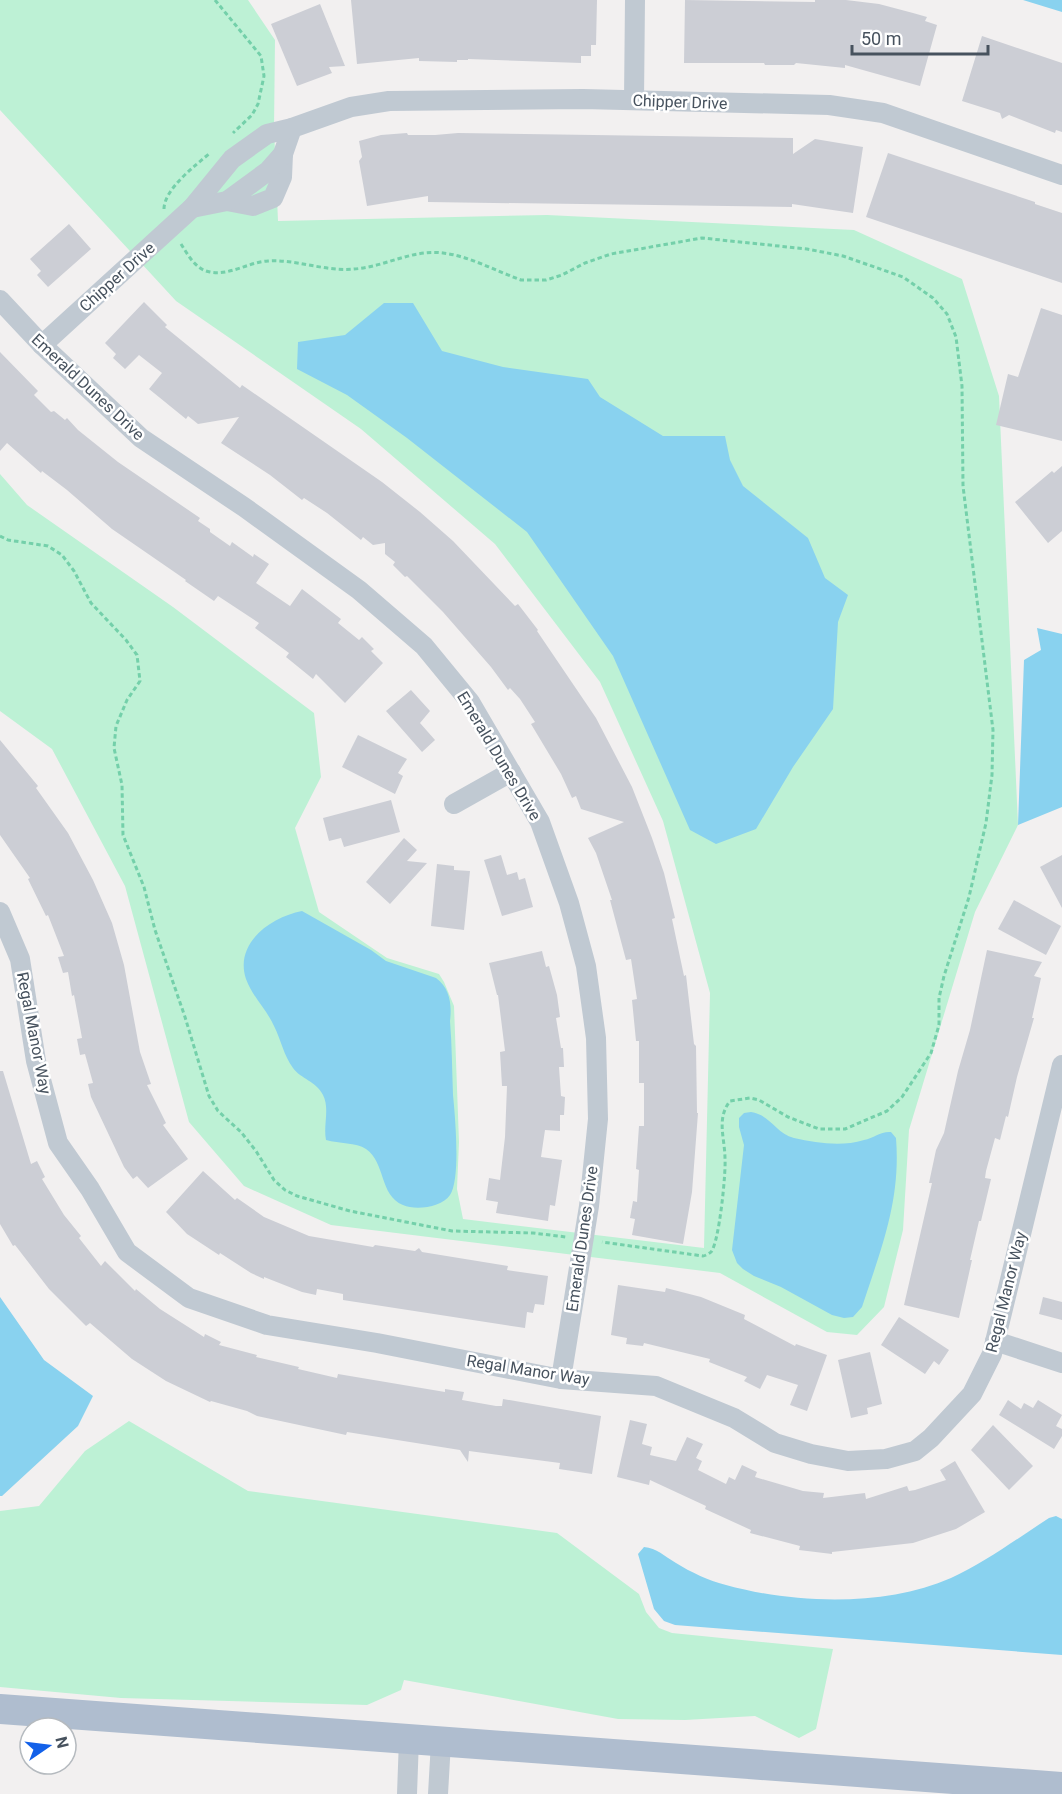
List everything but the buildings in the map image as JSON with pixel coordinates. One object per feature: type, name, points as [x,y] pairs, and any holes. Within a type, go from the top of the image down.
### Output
[{"type":"main road","points":[[0,1709],[1062,1787]]},
{"type":"street","points":[[634,100],[635,0]]},
{"type":"street","name":"Chipper Drive","points":[[42,345],[192,208],[232,159],[267,134],[292,128],[351,107],[389,100],[634,100],[829,105],[883,113],[1062,175]]},
{"type":"street","points":[[192,208],[227,201],[254,206],[273,198],[282,177],[283,154],[292,128]]},
{"type":"street","points":[[249,147],[268,171]]},
{"type":"street","points":[[227,201],[268,171],[283,154]]},
{"type":"street","name":"Emerald Dunes Drive","points":[[0,300],[42,345],[141,438],[244,507],[359,590],[424,646],[470,702],[540,822],[569,903],[586,966],[596,1038],[598,1119],[583,1240],[561,1379]]},
{"type":"street","points":[[454,804],[511,772]]},
{"type":"street","name":"Regal Manor Way","points":[[0,912],[20,959],[36,1061],[58,1143],[90,1189],[128,1252],[189,1298],[267,1324],[561,1379],[656,1386],[734,1418],[775,1443],[848,1461],[886,1459],[915,1451],[931,1438],[972,1394],[992,1354],[1062,1065]]},
{"type":"street","points":[[995,1341],[1062,1363]]},
{"type":"street","points":[[407,1794],[409,1739]]},
{"type":"street","points":[[438,1794],[441,1742]]},
{"type":"path","points":[[214,0],[261,56],[264,76],[258,104],[252,115],[229,138]]},
{"type":"path","points":[[0,536],[8,540],[48,546],[62,555],[74,570],[92,603],[130,644],[138,656],[140,681],[127,700],[119,718],[114,748],[122,785],[123,835],[144,886],[154,930],[185,1017],[209,1096],[218,1111],[240,1132],[256,1151],[274,1180],[285,1190],[297,1196],[350,1211],[452,1231],[533,1233],[703,1256],[711,1253],[714,1245],[722,1200],[725,1160],[722,1116],[730,1101],[740,1098],[759,1100],[788,1117],[819,1129],[845,1129],[887,1111],[902,1097],[931,1053],[939,1025],[939,998],[944,976],[966,906],[986,824],[992,775],[993,730],[963,486],[963,386],[956,337],[947,314],[933,298],[903,277],[843,256],[807,249],[702,238],[611,254],[585,263],[562,275],[533,281],[521,280],[445,253],[421,252],[352,270],[326,268],[289,260],[264,261],[226,272],[210,272],[197,266],[183,247],[163,207],[165,199],[193,168],[211,153]]},
{"type":"green space","points":[[0,0],[248,0],[275,40],[274,129],[278,221],[547,215],[854,230],[962,279],[999,396],[1018,825],[975,912],[909,1130],[903,1230],[884,1307],[857,1335],[827,1332],[720,1273],[331,1225],[244,1186],[189,1122],[125,886],[52,749],[0,711],[0,474],[27,505],[173,607],[314,713],[321,777],[295,828],[319,912],[387,958],[439,974],[454,1006],[459,1142],[457,1189],[463,1219],[704,1248],[710,993],[663,821],[600,682],[495,544],[361,429],[176,301],[0,110]]},
{"type":"green space","points":[[129,1421],[248,1491],[557,1533],[639,1594],[646,1612],[659,1628],[672,1633],[833,1649],[816,1729],[799,1738],[755,1716],[685,1720],[618,1719],[404,1680],[401,1690],[367,1705],[121,1698],[0,1687],[0,1511],[39,1506],[85,1451]]},
{"type":"water","points":[[1023,0],[1062,0],[1062,12]]},
{"type":"water","points":[[384,303],[413,303],[442,351],[503,367],[588,379],[600,397],[663,436],[725,436],[730,460],[743,486],[808,538],[825,578],[848,595],[838,622],[833,709],[793,767],[756,829],[716,844],[690,830],[613,656],[527,532],[407,438],[347,395],[297,369],[298,342],[345,335]]},
{"type":"water","points":[[1037,628],[1062,634],[1062,807],[1018,825],[1024,660],[1041,650]]},
{"type":"water","points":[[302,911],[386,961],[436,978],[447,992],[451,1009],[456,1162],[450,1195],[435,1205],[415,1208],[403,1205],[390,1194],[377,1162],[366,1149],[357,1145],[326,1140],[326,1106],[323,1095],[316,1086],[293,1068],[271,1020],[246,979],[245,954],[250,943],[267,926],[278,919]]},
{"type":"water","points":[[751,1112],[763,1117],[794,1138],[829,1144],[847,1143],[891,1132],[896,1138],[895,1183],[888,1224],[862,1307],[853,1317],[844,1318],[832,1315],[781,1287],[754,1276],[737,1263],[732,1250],[744,1145],[739,1118],[744,1113]]},
{"type":"water","points":[[0,1297],[44,1360],[93,1396],[78,1426],[2,1496],[0,1496]]},
{"type":"water","points":[[1056,1516],[1062,1519],[1062,1655],[675,1625],[664,1621],[654,1609],[638,1554],[644,1547],[653,1549],[700,1576],[753,1591],[810,1599],[869,1598],[898,1594],[951,1578],[989,1557],[1049,1518]]}]
